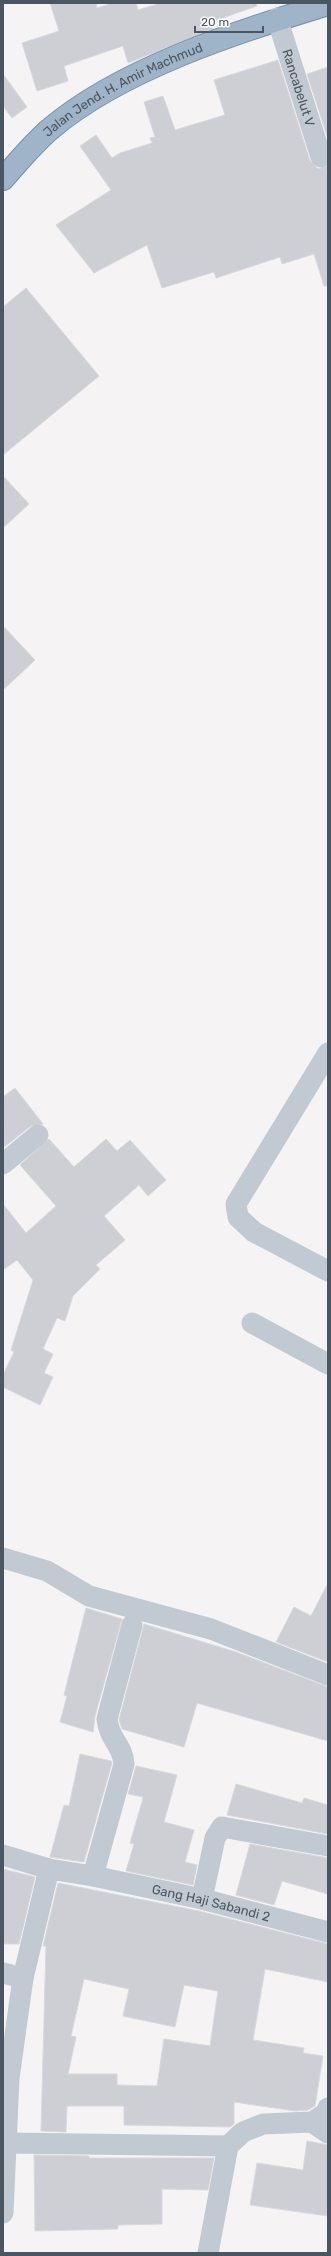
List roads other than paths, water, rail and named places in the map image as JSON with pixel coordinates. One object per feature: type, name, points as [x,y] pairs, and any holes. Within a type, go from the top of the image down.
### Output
[{"type":"highway","name":"Jalan Jend. H. Amir Machmud","points":[[3,179],[50,130],[118,84],[148,69],[277,18],[328,4]]},
{"type":"street","name":"Rancabelut V","points":[[277,18],[321,157]]},
{"type":"street","points":[[328,1053],[236,1204],[238,1217],[254,1232],[328,1271]]},
{"type":"street","points":[[3,1164],[38,1135]]},
{"type":"street","points":[[252,1323],[328,1364]]},
{"type":"street","points":[[5,1559],[47,1571],[89,1596],[211,1629],[328,1675]]},
{"type":"street","points":[[93,1876],[124,1764],[123,1754],[108,1731],[107,1719],[132,1625]]},
{"type":"street","points":[[202,1899],[215,1838],[222,1827],[328,1846]]},
{"type":"street","name":"Gang Haji Sabandi 2","points":[[3,1855],[49,1869],[93,1876],[202,1899],[328,1932]]},
{"type":"street","points":[[3,2213],[3,2176],[7,2143],[6,2077],[23,1978],[49,1869]]},
{"type":"street","points":[[3,1973],[23,1978]]},
{"type":"street","points":[[208,2253],[228,2146],[243,2132],[263,2124],[320,2127],[328,2108]]},
{"type":"street","points":[[7,2143],[228,2146]]}]
